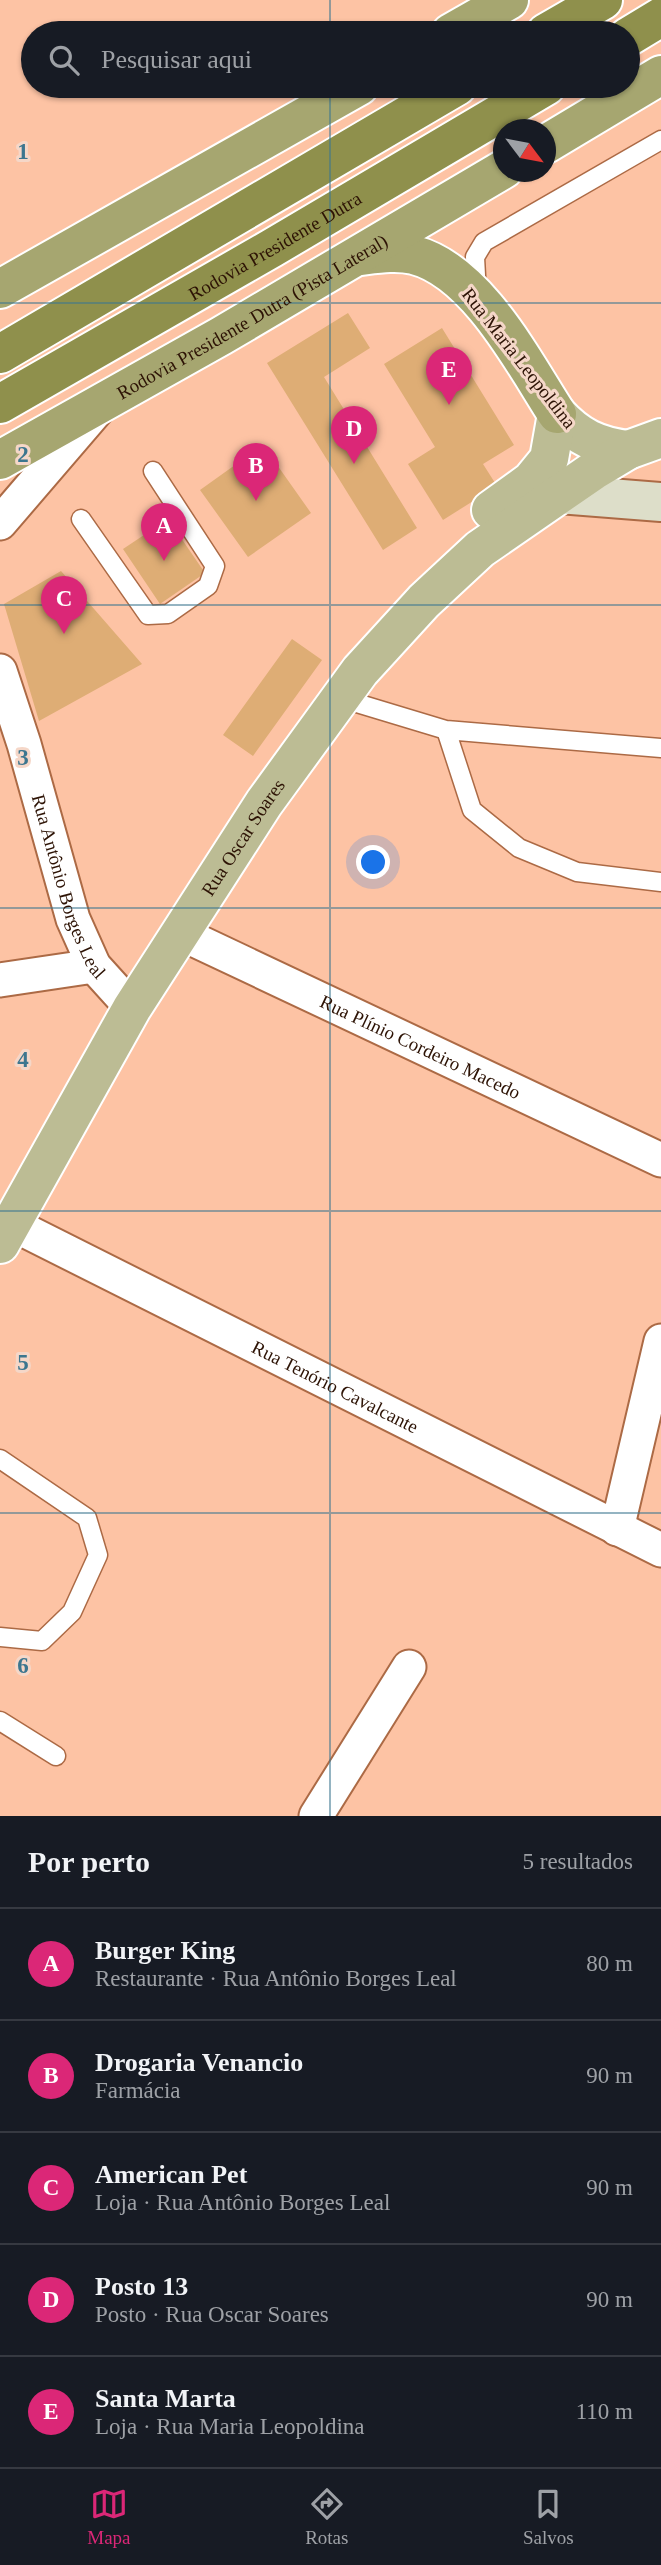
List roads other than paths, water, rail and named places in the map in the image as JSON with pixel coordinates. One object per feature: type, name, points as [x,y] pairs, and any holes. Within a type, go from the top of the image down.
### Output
[{"type":"highway","points":[[472,21],[509,0]]},
{"type":"highway","points":[[567,21],[603,0]]},
{"type":"highway","points":[[640,30],[661,17]]},
{"type":"highway","points":[[640,87],[661,75]]},
{"type":"highway","points":[[0,289],[338,98]]},
{"type":"highway","points":[[0,354],[437,98]]},
{"type":"highway","name":"Rodovia Presidente Dutra","points":[[0,404],[526,98]]},
{"type":"highway","points":[[556,137],[622,98]]},
{"type":"highway","name":"Rodovia Presidente Dutra (Pista Lateral)","points":[[0,460],[493,175]]},
{"type":"highway","name":"Rua Maria Leopoldina","points":[[357,256],[387,253],[414,255],[443,269],[477,298],[507,337],[557,414]]},
{"type":"main road","points":[[458,21],[482,0]]},
{"type":"main road","name":"Rua Maria Leopoldina","points":[[557,414],[568,426],[593,443],[644,444]]},
{"type":"main road","name":"Rua Oscar Soares","points":[[350,685],[383,621],[420,572],[447,545],[531,481],[541,470],[549,459],[557,414]]},
{"type":"main road","points":[[644,444],[632,477],[655,501]]},
{"type":"main road","name":"Rua Oscar Soares","points":[[5,1233],[132,1008],[264,803],[350,685],[424,601],[480,549],[559,494],[644,444]]},
{"type":"main road","points":[[559,494],[655,501]]},
{"type":"street","points":[[0,523],[104,401]]},
{"type":"street","name":"Rua Antônio Borges Leal","points":[[0,671],[24,744],[74,919],[94,966],[132,1008]]},
{"type":"street","name":"Rua Plínio Cordeiro Macedo","points":[[180,933],[661,1160]]},
{"type":"street","points":[[0,980],[94,966]]},
{"type":"street","name":"Rua Tenório Cavalcante","points":[[5,1233],[661,1550]]},
{"type":"street","points":[[617,1529],[661,1341]]},
{"type":"street","points":[[316,1816],[409,1667]]},
{"type":"lane","points":[[477,298],[475,257],[484,242],[661,140]]},
{"type":"lane","points":[[81,519],[148,615],[168,614],[208,586],[215,566],[153,471]]},
{"type":"lane","points":[[350,685],[446,730],[661,748]]},
{"type":"lane","points":[[446,730],[472,810],[519,848],[577,872],[661,882]]},
{"type":"lane","points":[[0,1459],[87,1518],[98,1555],[72,1612],[42,1641],[0,1637]]},
{"type":"lane","points":[[0,1721],[56,1756]]},
{"type":"place","name":"Santa Marta","points":[[449,405]]},
{"type":"place","name":"Posto 13","points":[[354,464]]},
{"type":"place","name":"Drogaria Venancio","points":[[256,501]]},
{"type":"place","name":"Burger King","points":[[164,561]]},
{"type":"place","name":"American Pet","points":[[64,634]]}]
